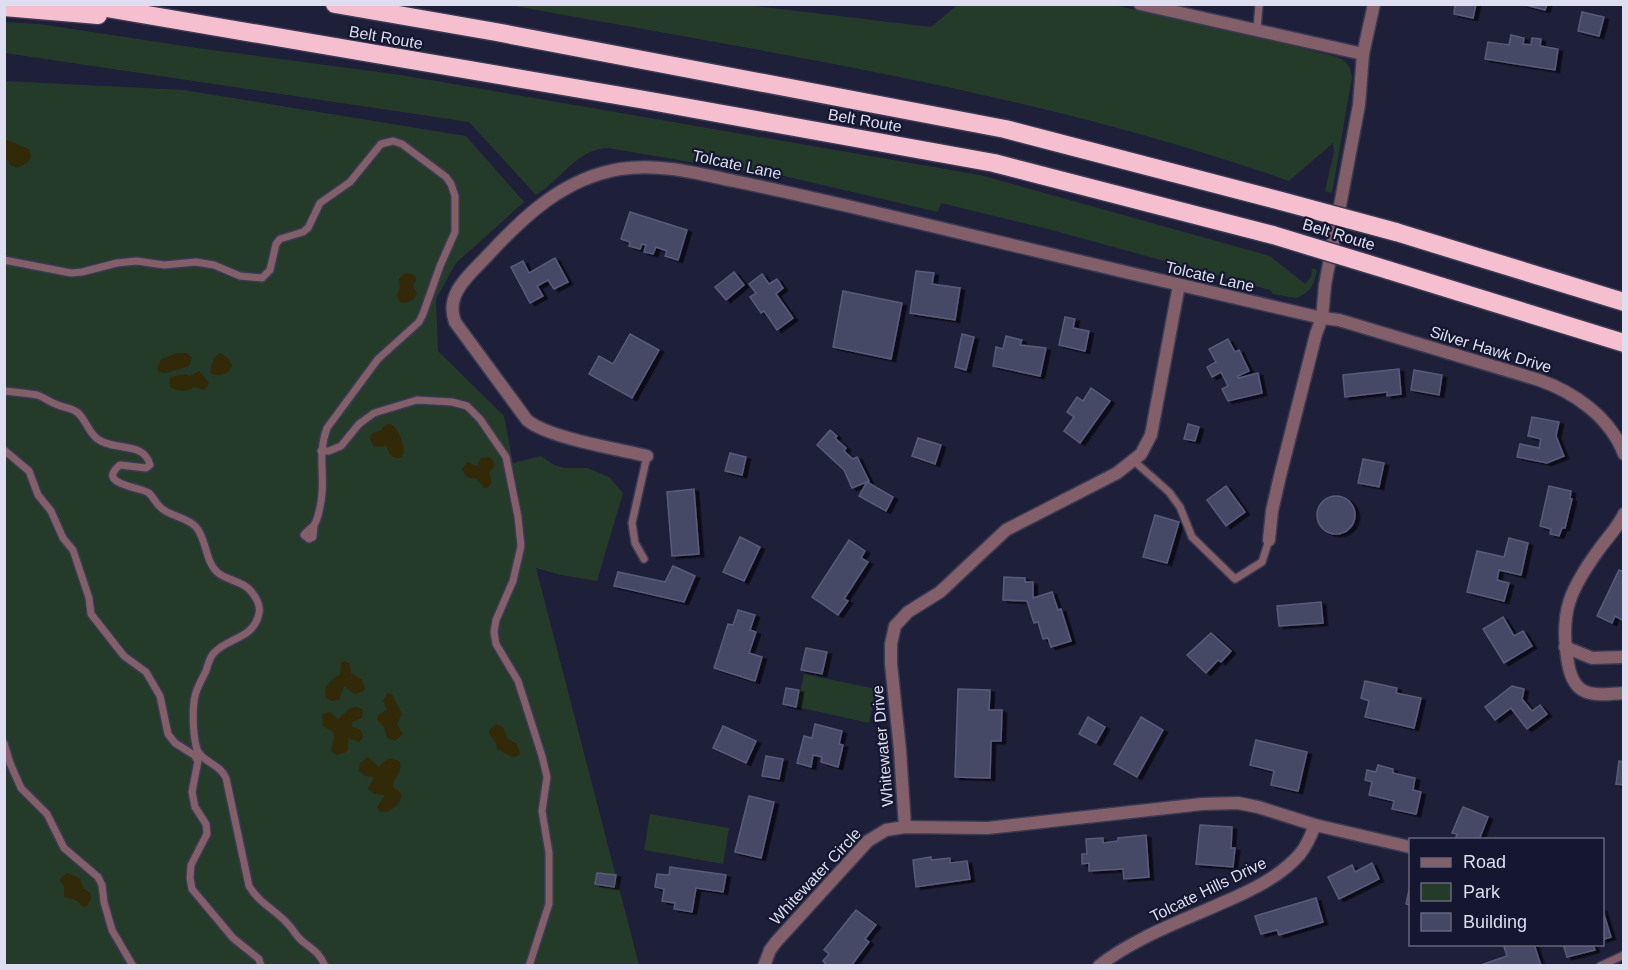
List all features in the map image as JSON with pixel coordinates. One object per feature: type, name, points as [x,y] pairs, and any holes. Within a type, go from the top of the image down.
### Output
[{"type":"highway","name":"Belt Route","points":[[83,4],[657,102],[994,163],[1273,235],[1623,343]]},
{"type":"highway","name":"Belt Route","points":[[335,4],[496,32],[1005,129],[1395,232],[1623,302]]},
{"type":"highway","points":[[391,4],[496,32]]},
{"type":"highway","points":[[4,7],[175,21]]},
{"type":"street","points":[[1140,4],[1363,54]]},
{"type":"street","points":[[1269,540],[1272,511],[1280,476],[1322,318],[1325,285],[1359,105],[1363,54],[1374,4]]},
{"type":"street","name":"Tolcate Lane","points":[[647,456],[554,434],[533,426],[452,315],[452,300],[458,288],[517,224],[555,195],[587,178],[619,169],[672,168],[1008,243],[1322,318]]},
{"type":"street","name":"Whitewater Drive","points":[[1179,285],[1151,435],[1145,448],[1134,461],[1117,473],[1006,530],[940,592],[908,612],[896,626],[891,644],[891,664],[905,827],[958,829],[999,827],[1226,803],[1258,807],[1315,825],[1409,848]]},
{"type":"street","name":"Silver Hawk Drive","points":[[1322,318],[1339,320],[1563,389],[1596,414],[1615,437],[1623,454]]},
{"type":"street","points":[[1623,514],[1617,526],[1582,574],[1572,593],[1564,624],[1565,647],[1571,677],[1583,691],[1598,695],[1623,693]]},
{"type":"street","points":[[1565,647],[1592,658],[1623,657]]},
{"type":"street","name":"Tolcate Hills Drive","points":[[1099,966],[1111,957],[1160,931],[1268,880],[1298,856],[1305,847],[1315,825]]},
{"type":"street","name":"Whitewater Circle","points":[[764,966],[776,942],[860,848],[886,830],[905,827]]},
{"type":"lane","points":[[1257,30],[1259,4]]},
{"type":"lane","points":[[4,260],[71,273],[129,262],[164,265],[205,263],[240,276],[262,278],[270,270],[276,244],[280,239],[309,228],[320,203],[350,182],[381,144],[393,141],[402,144],[446,177],[455,196],[455,232],[419,322],[378,359],[356,392],[327,428],[322,440],[320,506],[314,526]]},
{"type":"lane","points":[[4,391],[39,396],[56,405],[70,408],[79,414],[98,440],[141,451],[150,465],[141,468],[120,465],[116,468],[114,476],[116,481],[120,485],[142,489],[149,493],[157,505],[165,511],[191,522],[204,540],[211,565],[216,572],[248,587],[255,597],[260,610],[254,627],[241,638],[216,651],[196,695],[194,706],[196,746],[202,757],[223,771],[226,778],[249,886],[256,898],[288,924],[303,942],[314,948],[325,966]]},
{"type":"lane","points":[[321,451],[329,451],[341,446],[366,417],[401,403],[417,400],[453,402],[467,406],[480,419],[506,457],[518,517],[521,546],[513,581],[496,620],[494,632],[501,654],[518,681],[547,777],[542,811],[549,853],[549,904],[529,966]]},
{"type":"lane","points":[[4,450],[29,471],[38,495],[51,511],[63,538],[73,550],[92,614],[124,656],[147,672],[160,696],[168,734],[175,743],[194,755],[198,761],[192,792],[195,807],[206,824],[207,834],[190,865],[192,889],[233,938],[259,959],[261,966]]},
{"type":"lane","points":[[644,559],[635,543],[632,523],[647,456]]},
{"type":"lane","points":[[1134,461],[1169,492],[1180,507],[1192,537],[1235,579],[1262,562],[1269,540]]},
{"type":"lane","points":[[4,743],[21,788],[47,814],[64,848],[98,877],[102,885],[107,916],[112,930],[133,966]]},
{"type":"lane","points":[[1600,966],[1623,955]]},
{"type":"green space","points":[[738,4],[931,27],[957,5],[1113,5],[1216,26],[1337,57],[1348,64],[1352,77],[1332,193],[1325,191],[1334,152],[1333,143],[1289,181],[1194,150],[1001,99],[804,58],[509,5]]},
{"type":"green space","points":[[5,22],[39,24],[401,75],[980,175],[1270,256],[1305,284],[1311,277],[1312,268],[1317,270],[1311,288],[1296,298],[1273,294],[1270,290],[1048,229],[941,203],[938,212],[784,176],[608,148],[597,150],[578,159],[536,195],[469,122],[5,53]]},
{"type":"green space","points":[[5,81],[184,90],[466,136],[524,202],[456,263],[436,299],[438,351],[504,416],[513,463],[541,456],[554,465],[565,468],[587,468],[609,477],[623,493],[597,581],[536,568],[639,965],[5,965]]},
{"type":"green space","points":[[804,674],[876,689],[869,723],[797,707]]},
{"type":"green space","points":[[650,814],[729,828],[723,864],[644,850]]},
{"type":"sand","points":[[7,140],[29,149],[31,157],[27,163],[17,168],[10,165],[5,159]]},
{"type":"sand","points":[[405,273],[415,275],[416,280],[413,285],[417,294],[410,301],[403,303],[397,295],[400,287],[399,279]]},
{"type":"sand","points":[[178,353],[187,353],[192,358],[189,366],[166,373],[159,372],[157,368],[161,359]]},
{"type":"sand","points":[[220,353],[229,359],[232,366],[227,373],[211,374],[212,362]]},
{"type":"sand","points":[[199,371],[209,383],[205,390],[194,387],[182,391],[170,387],[171,377],[185,374],[190,376]]},
{"type":"sand","points":[[391,424],[399,433],[402,441],[404,453],[400,458],[392,456],[386,446],[374,447],[370,439],[372,433]]},
{"type":"sand","points":[[489,457],[495,466],[489,472],[492,483],[484,488],[477,479],[466,477],[462,469],[467,462],[477,466],[481,458]]},
{"type":"sand","points":[[344,661],[349,663],[351,673],[362,680],[365,689],[354,694],[344,686],[339,700],[332,701],[326,698],[326,689],[329,683],[340,674],[341,663]]},
{"type":"sand","points":[[387,693],[392,694],[402,714],[397,724],[403,734],[395,741],[387,738],[384,727],[377,720],[379,714],[387,710],[383,701]]},
{"type":"sand","points":[[355,707],[363,710],[362,718],[353,722],[351,726],[361,730],[363,737],[359,742],[348,738],[348,749],[337,755],[331,751],[333,732],[323,726],[322,714],[330,712],[338,719],[349,709]]},
{"type":"sand","points":[[496,724],[503,727],[507,738],[517,744],[520,754],[518,756],[512,757],[497,749],[489,733]]},
{"type":"sand","points":[[368,757],[379,767],[388,759],[400,762],[401,766],[393,787],[401,793],[401,799],[388,812],[380,812],[377,807],[385,795],[374,794],[368,789],[374,777],[365,776],[359,771],[360,763]]},
{"type":"sand","points":[[67,873],[80,878],[83,888],[90,893],[91,899],[87,906],[83,907],[76,900],[64,897],[64,886],[60,881]]},
{"type":"building","points":[[1455,4],[1476,4],[1473,18],[1454,14]]},
{"type":"building","points":[[1522,4],[1547,4],[1545,10]]},
{"type":"building","points":[[1582,12],[1604,17],[1599,36],[1578,31]]},
{"type":"building","points":[[1511,35],[1524,38],[1523,44],[1531,45],[1532,38],[1541,39],[1540,46],[1558,49],[1555,70],[1485,59],[1488,42],[1509,45]]},
{"type":"building","points":[[630,212],[687,230],[678,260],[665,256],[667,251],[656,247],[653,254],[644,252],[646,245],[642,244],[640,249],[629,246],[630,242],[621,239]]},
{"type":"building","points":[[555,258],[568,282],[554,289],[548,280],[537,286],[543,296],[530,303],[511,267],[523,261],[529,273]]},
{"type":"building","points":[[916,271],[934,273],[932,284],[960,288],[955,320],[910,313]]},
{"type":"building","points":[[734,272],[744,285],[726,300],[715,287]]},
{"type":"building","points":[[762,274],[769,284],[777,279],[783,288],[776,294],[793,318],[777,330],[764,311],[761,313],[750,297],[756,293],[749,284]]},
{"type":"building","points":[[843,291],[902,303],[891,359],[833,347]]},
{"type":"building","points":[[1065,317],[1075,319],[1073,328],[1089,331],[1085,351],[1059,345]]},
{"type":"building","points":[[630,334],[659,350],[632,398],[589,374],[599,356],[613,364]]},
{"type":"building","points":[[962,334],[974,337],[966,370],[955,367]]},
{"type":"building","points":[[1006,336],[1022,340],[1020,345],[1046,348],[1040,376],[993,366],[996,347],[1003,349]]},
{"type":"building","points":[[1228,339],[1235,352],[1239,350],[1249,371],[1238,376],[1239,378],[1258,373],[1262,393],[1228,401],[1222,389],[1228,386],[1221,372],[1212,377],[1207,367],[1216,362],[1209,349]]},
{"type":"building","points":[[1399,369],[1401,394],[1387,396],[1387,392],[1345,397],[1343,375]]},
{"type":"building","points":[[1414,370],[1442,375],[1439,395],[1411,390]]},
{"type":"building","points":[[1091,388],[1110,401],[1080,443],[1064,431],[1074,417],[1067,412],[1077,397],[1083,401]]},
{"type":"building","points":[[1532,417],[1559,422],[1556,436],[1564,456],[1547,463],[1517,457],[1520,444],[1539,448],[1541,439],[1528,436]]},
{"type":"building","points":[[1188,424],[1199,427],[1195,441],[1184,439]]},
{"type":"building","points":[[830,430],[846,448],[844,451],[853,459],[857,457],[869,481],[852,488],[844,470],[817,445]]},
{"type":"building","points":[[918,438],[941,445],[935,464],[912,456]]},
{"type":"building","points":[[730,453],[746,457],[742,475],[725,471]]},
{"type":"building","points":[[1363,459],[1384,463],[1379,487],[1358,483]]},
{"type":"building","points":[[867,482],[893,497],[886,511],[859,496]]},
{"type":"building","points":[[1226,486],[1245,512],[1226,526],[1207,500]]},
{"type":"building","points":[[1549,486],[1571,491],[1570,499],[1572,499],[1565,528],[1562,528],[1559,536],[1550,534],[1551,529],[1540,526]]},
{"type":"building","points":[[694,489],[699,554],[672,556],[667,492]]},
{"type":"building","points":[[1336,496],[1350,501],[1355,515],[1350,529],[1336,534],[1322,529],[1317,515],[1322,501]]},
{"type":"building","points":[[1155,515],[1179,522],[1167,563],[1143,557]]},
{"type":"building","points":[[740,537],[760,547],[744,581],[723,572]]},
{"type":"building","points":[[1509,538],[1528,543],[1521,575],[1499,570],[1497,580],[1509,583],[1504,601],[1467,592],[1477,551],[1504,557]]},
{"type":"building","points":[[849,540],[865,551],[861,558],[868,562],[844,599],[848,601],[838,615],[812,597]]},
{"type":"building","points":[[673,566],[695,576],[684,602],[614,586],[618,572],[665,582]]},
{"type":"building","points":[[1619,570],[1624,572],[1624,621],[1615,616],[1612,623],[1597,616]]},
{"type":"building","points":[[1004,577],[1025,578],[1025,582],[1033,582],[1033,598],[1052,592],[1058,610],[1061,609],[1071,641],[1051,647],[1048,638],[1043,639],[1038,622],[1034,623],[1027,601],[1003,600]]},
{"type":"building","points":[[1321,602],[1323,623],[1279,626],[1277,606]]},
{"type":"building","points":[[738,610],[755,615],[750,630],[756,632],[749,653],[762,657],[755,681],[714,668],[728,624],[733,625]]},
{"type":"building","points":[[1503,617],[1514,636],[1523,631],[1532,646],[1504,663],[1483,629]]},
{"type":"building","points":[[1211,633],[1231,651],[1221,662],[1218,660],[1206,673],[1187,655]]},
{"type":"building","points":[[806,648],[827,652],[822,674],[801,670]]},
{"type":"building","points":[[1365,681],[1397,688],[1396,693],[1421,698],[1414,728],[1365,717],[1369,701],[1361,698]]},
{"type":"building","points":[[1512,686],[1524,689],[1522,699],[1532,711],[1540,705],[1547,714],[1527,729],[1511,708],[1495,720],[1485,707]]},
{"type":"building","points":[[786,688],[799,690],[796,707],[783,704]]},
{"type":"building","points":[[958,689],[990,690],[989,710],[1002,710],[1001,741],[991,741],[990,778],[955,777]]},
{"type":"building","points":[[1088,717],[1105,727],[1096,743],[1079,734]]},
{"type":"building","points":[[1141,717],[1163,730],[1137,777],[1114,764]]},
{"type":"building","points":[[815,724],[842,731],[839,744],[843,745],[838,767],[821,762],[822,757],[813,755],[811,767],[797,763],[804,736],[812,738]]},
{"type":"building","points":[[723,726],[756,741],[746,763],[713,748]]},
{"type":"building","points":[[1256,740],[1307,752],[1298,791],[1271,785],[1274,771],[1250,765]]},
{"type":"building","points":[[766,756],[783,759],[779,779],[762,776]]},
{"type":"building","points":[[1619,761],[1624,762],[1624,785],[1616,784]]},
{"type":"building","points":[[1378,765],[1393,769],[1393,773],[1415,778],[1413,790],[1421,792],[1416,814],[1392,809],[1394,801],[1369,795],[1372,782],[1365,780],[1367,770],[1376,772]]},
{"type":"building","points":[[749,796],[774,802],[761,858],[735,852]]},
{"type":"building","points":[[1463,807],[1488,817],[1480,838],[1456,838],[1457,834],[1452,833]]},
{"type":"building","points":[[1200,825],[1232,827],[1231,848],[1235,848],[1233,867],[1196,864]]},
{"type":"building","points":[[1146,835],[1149,877],[1124,879],[1123,869],[1089,871],[1089,863],[1082,864],[1082,854],[1087,854],[1086,839],[1103,838],[1103,843],[1118,841],[1118,838]]},
{"type":"building","points":[[931,857],[931,860],[950,858],[950,863],[967,861],[970,879],[916,887],[913,860]]},
{"type":"building","points":[[1372,863],[1379,879],[1339,899],[1328,877],[1352,865],[1355,872]]},
{"type":"building","points":[[670,867],[726,875],[723,892],[696,888],[692,912],[674,909],[675,903],[662,901],[664,889],[655,887],[657,874],[669,875]]},
{"type":"building","points":[[597,873],[616,875],[614,887],[595,884]]},
{"type":"building","points":[[1316,898],[1323,922],[1279,935],[1277,930],[1261,934],[1255,916]]},
{"type":"building","points":[[856,910],[876,925],[865,939],[869,942],[851,966],[828,966],[823,961],[829,954],[824,950]]},
{"type":"building","points":[[1604,914],[1611,937],[1604,939]]},
{"type":"building","points":[[1535,946],[1541,966],[1478,966],[1507,956],[1504,947]]},
{"type":"building","points":[[1564,946],[1594,946],[1595,950],[1567,957]]}]
